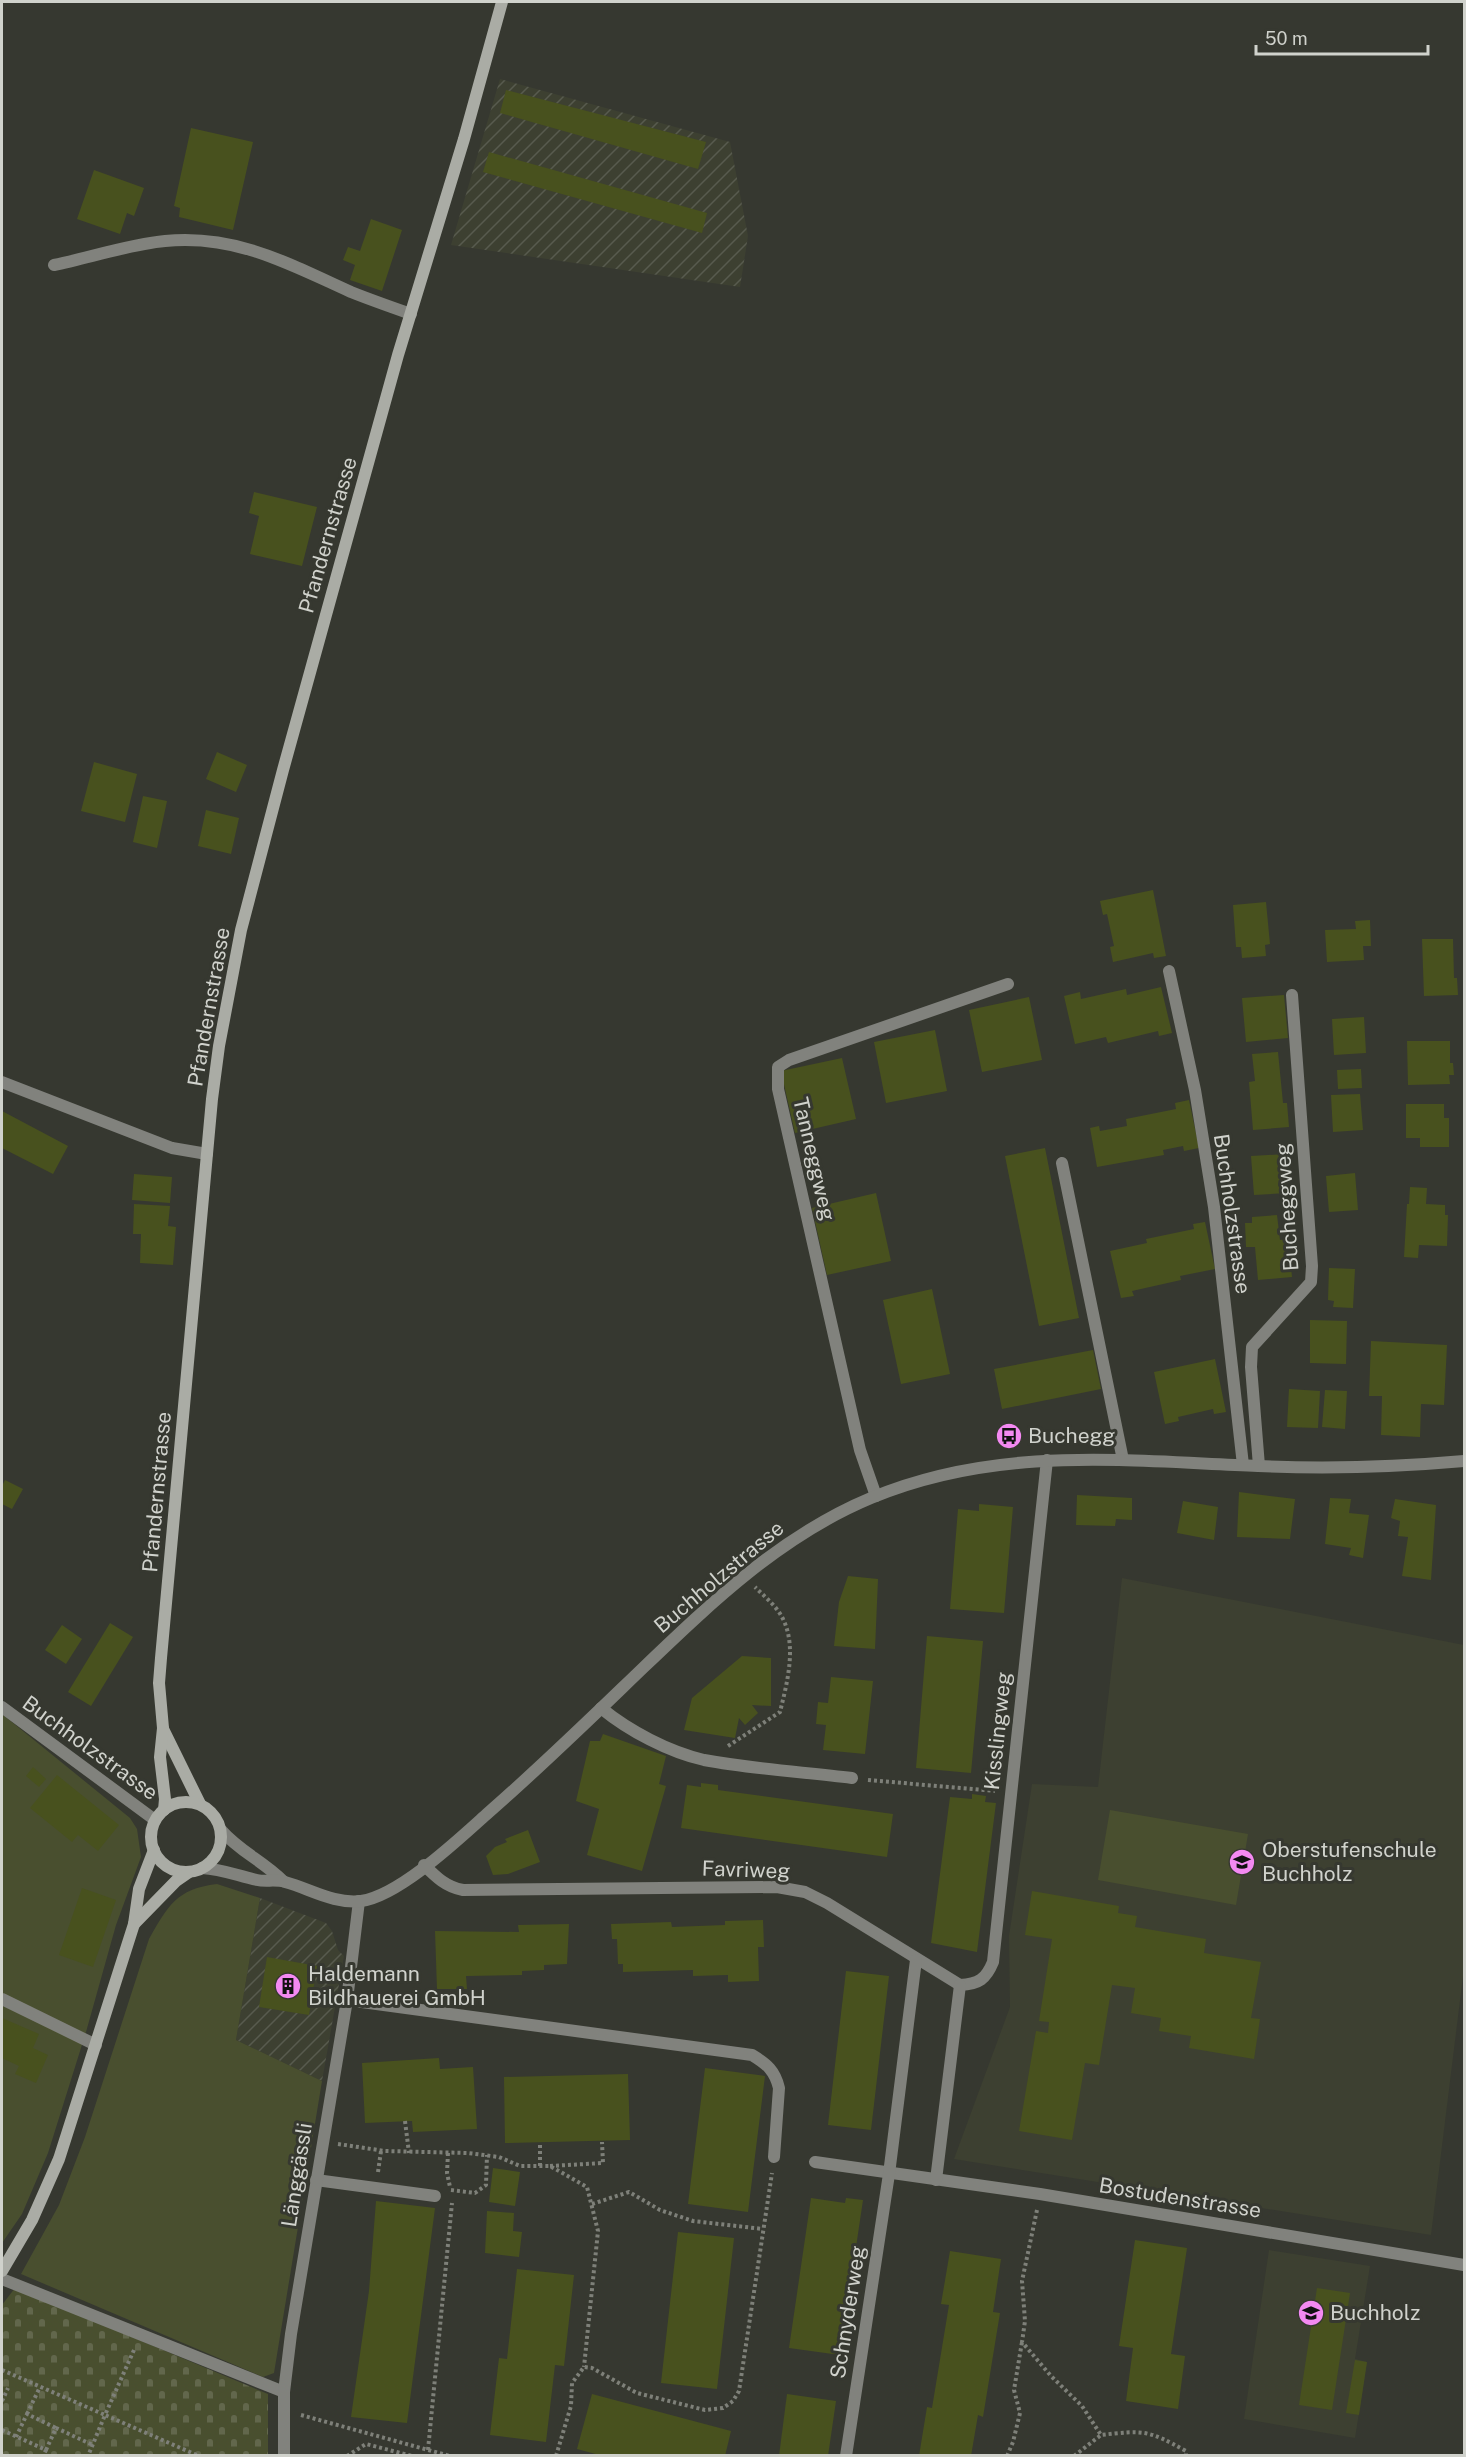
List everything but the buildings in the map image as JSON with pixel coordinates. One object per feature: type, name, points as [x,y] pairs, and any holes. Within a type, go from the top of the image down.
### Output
[{"type":"main road","name":"Pfandernstrasse","points":[[159,1815],[165,1799],[159,1757],[163,1728],[160,1677],[207,1154],[219,1046],[241,930],[282,770],[502,2]]},
{"type":"main road","name":"Pfandernstrasse","points":[[163,1728],[200,1804]]},
{"type":"main road","points":[[2,2271],[32,2220],[51,2178],[134,1924],[139,1889],[153,1850],[152,1830],[159,1815],[180,1802],[200,1804],[210,1810],[221,1830],[218,1852],[211,1862],[176,1881],[134,1924]]},
{"type":"main road","points":[[153,1850],[168,1867],[189,1872]]},
{"type":"street","points":[[54,265],[163,241],[214,241],[242,246],[270,255],[354,293],[411,314]]},
{"type":"street","name":"Buchholzstrasse","points":[[1169,971],[1195,1090],[1214,1207],[1243,1465]]},
{"type":"street","name":"Tanneggweg","points":[[876,1496],[858,1438],[778,1089],[778,1068],[789,1060],[1008,984]]},
{"type":"street","name":"Bucheggweg","points":[[1259,1466],[1251,1367],[1252,1347],[1311,1282],[1312,1266],[1292,995]]},
{"type":"street","points":[[2,1082],[172,1148],[207,1154]]},
{"type":"street","points":[[1062,1163],[1123,1460]]},
{"type":"street","name":"Buchholzstrasse","points":[[202,1868],[220,1869],[259,1881],[283,1881],[337,1900],[359,1901],[386,1893],[494,1808],[698,1616],[744,1576],[805,1532],[850,1507],[926,1479],[977,1467],[1047,1460],[1360,1467],[1464,1461]]},
{"type":"street","name":"Kisslingweg","points":[[960,1985],[975,1984],[987,1976],[993,1962],[1047,1460]]},
{"type":"street","name":"Buchholzstrasse","points":[[2,1707],[159,1815]]},
{"type":"street","points":[[601,1708],[610,1716],[673,1750],[704,1760],[852,1778]]},
{"type":"street","name":"Buchholzstrasse","points":[[221,1830],[236,1847],[267,1865],[283,1881]]},
{"type":"street","name":"Favriweg","points":[[424,1865],[440,1881],[452,1888],[463,1890],[777,1887],[805,1892],[827,1903],[960,1985]]},
{"type":"street","name":"Länggässli","points":[[284,2456],[284,2392],[291,2334],[347,2000],[359,1901]]},
{"type":"street","name":"Schnyderweg","points":[[846,2456],[889,2174],[916,1959]]},
{"type":"street","points":[[936,2181],[960,1985]]},
{"type":"street","points":[[2,1999],[96,2045]]},
{"type":"street","points":[[347,2000],[752,2055],[769,2066],[777,2080],[774,2157]]},
{"type":"street","points":[[815,2163],[889,2174]]},
{"type":"street","name":"Bostudenstrasse","points":[[889,2174],[1040,2194],[1464,2265]]},
{"type":"street","points":[[316,2180],[435,2196]]},
{"type":"street","points":[[2,2278],[284,2392]]},
{"type":"path","points":[[704,1760],[780,1712],[789,1676],[789,1634],[777,1609],[744,1576]]},
{"type":"path","points":[[852,1778],[1011,1792]]},
{"type":"path","points":[[405,2121],[408,2153]]},
{"type":"path","points":[[322,2141],[408,2153],[487,2155],[499,2157],[520,2166],[603,2163],[602,2142]]},
{"type":"path","points":[[540,2143],[540,2166]]},
{"type":"path","points":[[428,2450],[453,2197],[447,2173],[448,2153]]},
{"type":"path","points":[[451,2190],[475,2193],[486,2185],[487,2155]]},
{"type":"path","points":[[584,2367],[592,2368],[637,2393],[705,2410],[723,2408],[733,2401],[739,2391],[774,2157]]},
{"type":"path","points":[[550,2166],[587,2187],[598,2231],[584,2367],[572,2383],[571,2406],[556,2456]]},
{"type":"path","points":[[591,2204],[629,2192],[660,2210],[693,2221],[763,2229]]},
{"type":"path","points":[[1007,2456],[1020,2413],[1014,2390],[1025,2321],[1022,2281],[1040,2194]]},
{"type":"path","points":[[88,2456],[141,2335]]},
{"type":"path","points":[[1022,2342],[1051,2376],[1082,2406],[1101,2435]]},
{"type":"path","points":[[2,2370],[199,2456]]},
{"type":"path","points":[[16,2437],[40,2386]]},
{"type":"path","points":[[2,2401],[8,2388]]},
{"type":"path","points":[[284,2410],[450,2456]]},
{"type":"path","points":[[27,2414],[93,2445]]},
{"type":"path","points":[[43,2456],[56,2428]]},
{"type":"path","points":[[2,2430],[46,2450]]},
{"type":"path","points":[[1074,2456],[1101,2435],[1145,2432],[1158,2435],[1186,2451],[1186,2456]]},
{"type":"path","points":[[347,2456],[366,2444],[412,2456]]},
{"type":"path","points":[[1411,2456],[1417,2456]]},
{"type":"shaded area","points":[[500,79],[730,142],[748,236],[740,287],[451,245]]},
{"type":"shaded area","name":"Oberstufenschule Buchholz","points":[[1122,1578],[1464,1645],[1464,1968],[1431,2235],[954,2159],[1010,2007],[1009,1936],[1032,1784],[1098,1787]]},
{"type":"shaded area","points":[[260,1898],[326,1923],[332,1931],[338,1950],[344,1956],[322,2081],[236,2040]]},
{"type":"shaded area","name":"Buchholz","points":[[1269,2250],[1370,2266],[1355,2359],[1367,2362],[1355,2438],[1244,2419]]},
{"type":"green space","points":[[2,1714],[130,1818],[137,1829],[141,1857],[116,1925],[86,2032],[48,2153],[22,2214],[2,2243]]},
{"type":"green space","points":[[1110,1810],[1248,1834],[1236,1905],[1098,1880]]},
{"type":"green space","points":[[217,1884],[260,1898],[236,2040],[322,2081],[274,2373],[263,2377],[21,2274],[59,2205],[85,2137],[149,1939],[168,1908],[182,1895],[203,1886]]},
{"type":"green space","points":[[15,2288],[268,2394],[268,2455],[2,2456],[2,2305]]},
{"type":"place","name":"Buchegg","points":[[1009,1436]]},
{"type":"place","name":"Oberstufenschule Buchholz","points":[[1242,1862]]},
{"type":"place","name":"Haldemann Bildhauerei GmbH","points":[[288,1986]]},
{"type":"place","name":"Buchholz","points":[[1311,2313]]}]
